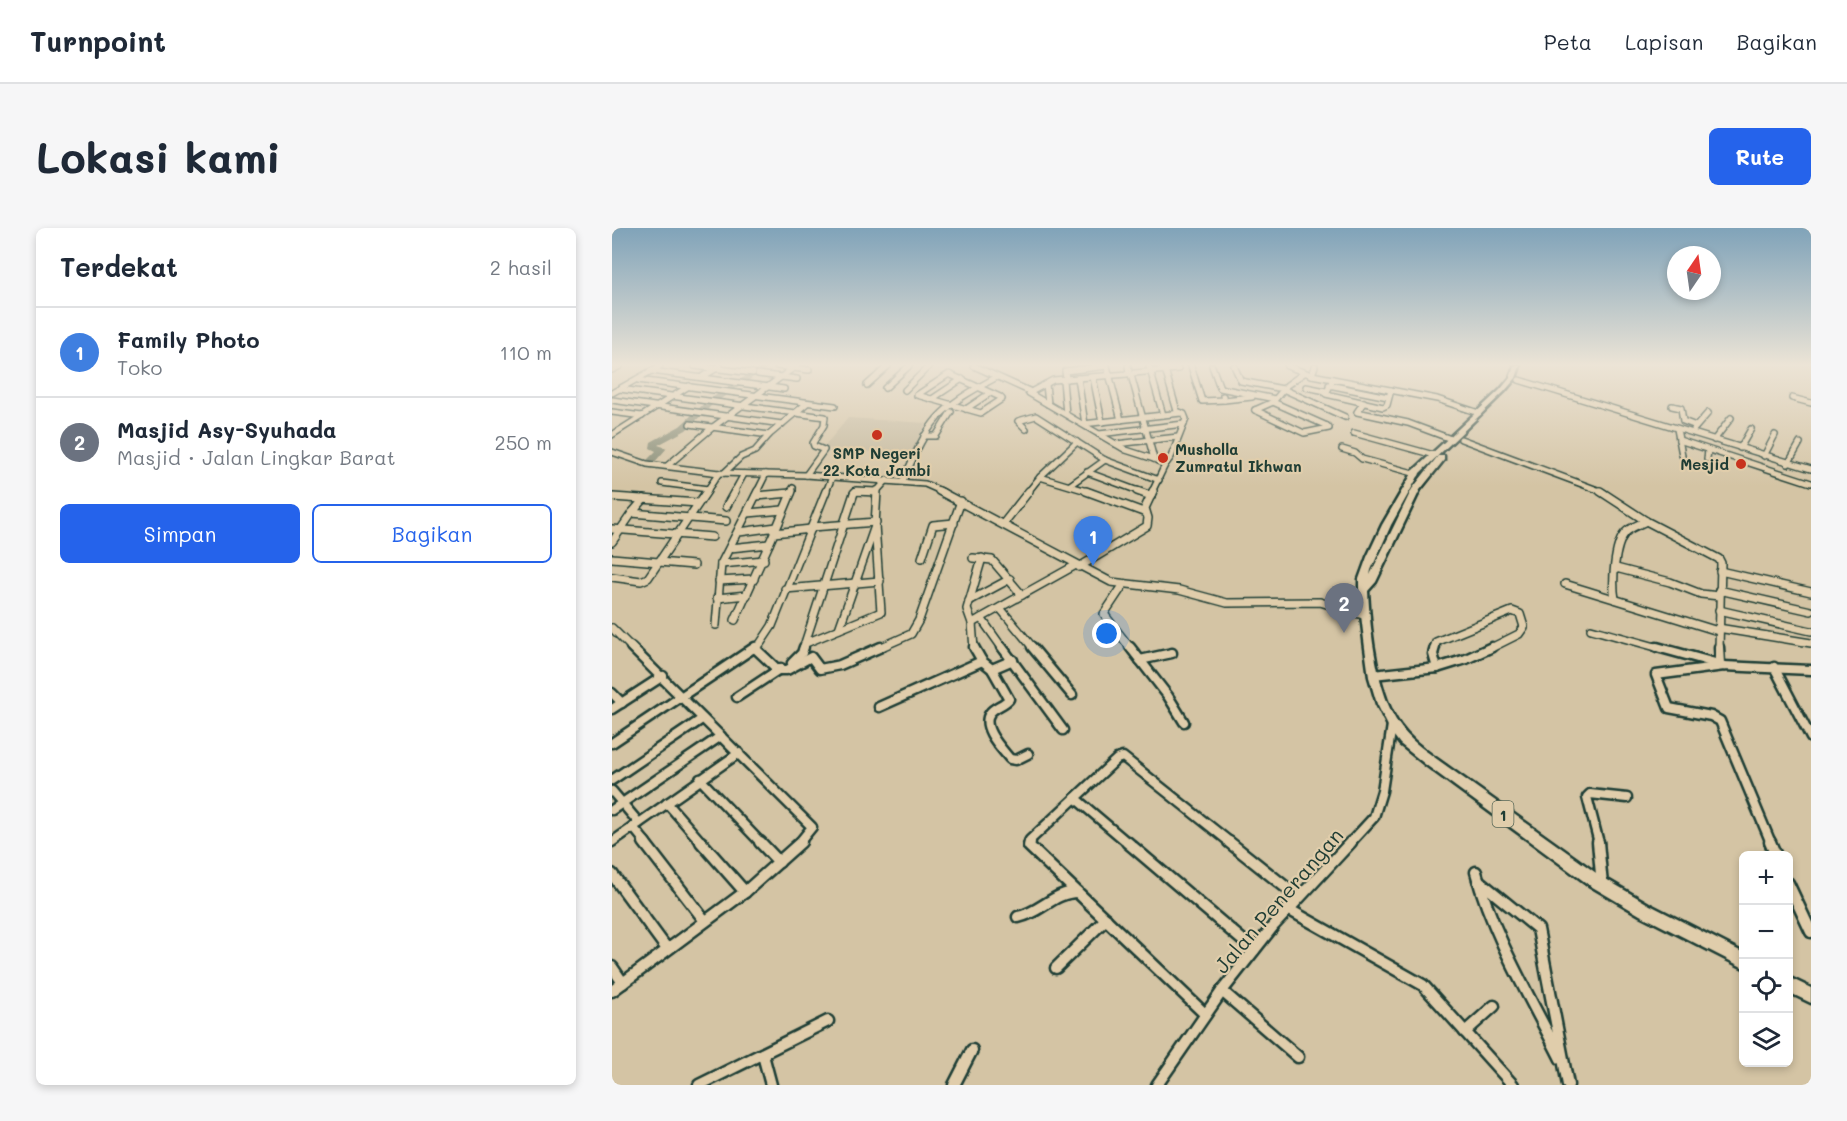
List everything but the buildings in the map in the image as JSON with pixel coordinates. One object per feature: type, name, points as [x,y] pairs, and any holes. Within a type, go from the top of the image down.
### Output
[{"type":"highway","name":"1","points":[[1365,589],[1371,582],[1420,481],[1461,439],[1488,406]]},
{"type":"highway","name":"1","points":[[1490,406],[1451,439],[1417,474],[1370,563],[1364,580],[1373,675],[1392,725],[1404,740],[1430,761],[1602,885],[1739,959]]},
{"type":"highway","points":[[1793,987],[1811,996]]},
{"type":"street","points":[[612,435],[657,406],[782,424]]},
{"type":"street","points":[[667,466],[742,406],[826,418],[813,443],[814,446],[824,450],[806,475]]},
{"type":"street","points":[[612,577],[645,580],[721,473],[741,457],[755,451],[769,435],[803,406]]},
{"type":"street","points":[[903,481],[924,436],[950,406]]},
{"type":"street","points":[[955,406],[983,413],[993,406]]},
{"type":"street","points":[[966,409],[971,406]]},
{"type":"street","points":[[1052,406],[1125,450],[1165,465]]},
{"type":"street","points":[[1066,406],[1066,414]]},
{"type":"street","points":[[1082,406],[1084,424]]},
{"type":"street","points":[[1098,406],[1102,422]]},
{"type":"street","points":[[1117,406],[1120,420]]},
{"type":"street","points":[[1139,406],[1154,459]]},
{"type":"street","points":[[1160,406],[1163,415]]},
{"type":"street","points":[[972,623],[1145,528],[1148,524],[1144,508],[1186,419],[1182,413],[1177,411],[1175,406]]},
{"type":"street","points":[[1261,406],[1254,409],[1304,433],[1329,428],[1286,406]]},
{"type":"street","points":[[1321,406],[1345,417]]},
{"type":"street","points":[[1361,406],[1357,412],[1388,421],[1408,423],[1451,439]]},
{"type":"street","points":[[1449,406],[1475,420]]},
{"type":"street","points":[[1603,406],[1810,469],[1808,482],[1679,440]]},
{"type":"street","points":[[1672,406],[1681,408],[1683,421],[1696,426]]},
{"type":"street","points":[[924,436],[936,436],[953,413],[944,410]]},
{"type":"street","points":[[612,412],[642,416]]},
{"type":"street","points":[[1084,424],[1182,413]]},
{"type":"street","points":[[1691,433],[1708,413]]},
{"type":"street","points":[[1026,429],[1018,422],[1035,416],[1105,460],[1159,480]]},
{"type":"street","points":[[1714,440],[1731,418]]},
{"type":"street","points":[[690,424],[769,435]]},
{"type":"street","points":[[1099,434],[1184,424]]},
{"type":"street","points":[[615,425],[625,426]]},
{"type":"street","points":[[1677,429],[1682,455]]},
{"type":"street","points":[[1740,448],[1751,429]]},
{"type":"street","points":[[1354,433],[1434,455]]},
{"type":"street","points":[[1764,456],[1775,435]]},
{"type":"street","points":[[1116,444],[1178,437]]},
{"type":"street","points":[[1461,439],[1597,490],[1646,522],[1717,558],[1721,563],[1718,630],[1723,665]]},
{"type":"street","points":[[1003,524],[1040,477],[1077,442]]},
{"type":"street","points":[[1788,464],[1800,443]]},
{"type":"street","points":[[1342,449],[1355,453],[1362,459],[1417,474]]},
{"type":"street","points":[[1707,459],[1708,450]]},
{"type":"street","points":[[612,452],[649,465],[721,473],[806,475],[903,481],[929,485],[1105,579],[1124,584],[1179,590],[1232,603],[1320,602],[1366,616]]},
{"type":"street","points":[[1070,485],[1105,460]]},
{"type":"street","points":[[1087,472],[1151,496]]},
{"type":"street","points":[[726,507],[744,474]]},
{"type":"street","points":[[716,625],[721,564],[740,532],[766,474]]},
{"type":"street","points":[[612,743],[680,696],[756,649],[770,629],[832,477]]},
{"type":"street","points":[[1040,477],[1070,485],[1146,513]]},
{"type":"street","points":[[806,642],[881,612],[875,524],[876,492],[887,480]]},
{"type":"street","points":[[662,483],[708,489]]},
{"type":"street","points":[[740,532],[776,528],[792,491],[756,496]]},
{"type":"street","points":[[737,697],[798,658],[806,642],[842,525],[855,492],[876,492]]},
{"type":"street","points":[[613,497],[698,503]]},
{"type":"street","points":[[612,542],[644,499]]},
{"type":"street","points":[[756,649],[778,670],[787,670],[810,657],[820,669],[835,666],[911,634],[919,620],[961,501]]},
{"type":"street","points":[[748,513],[783,510]]},
{"type":"street","points":[[632,513],[726,521]]},
{"type":"street","points":[[1615,599],[1613,592],[1620,542],[1629,530],[1646,522]]},
{"type":"street","points":[[922,558],[933,525],[954,523]]},
{"type":"street","points":[[735,620],[776,532],[875,524]]},
{"type":"street","points":[[839,629],[875,524]]},
{"type":"street","points":[[612,529],[712,537]]},
{"type":"street","points":[[730,548],[769,544]]},
{"type":"street","points":[[612,558],[694,565]]},
{"type":"street","points":[[973,558],[992,560],[1022,595]]},
{"type":"street","points":[[982,558],[966,611],[972,623],[973,646],[982,661],[992,669],[1009,699],[989,715],[987,720],[989,729],[1010,759],[1016,760],[1028,754]]},
{"type":"street","points":[[721,564],[764,560]]},
{"type":"street","points":[[1616,568],[1670,582],[1701,594],[1719,593],[1811,611]]},
{"type":"street","points":[[1720,571],[1811,592]]},
{"type":"street","points":[[719,581],[754,579]]},
{"type":"street","points":[[969,602],[1010,579]]},
{"type":"street","points":[[785,589],[880,580]]},
{"type":"street","points":[[1124,584],[1104,614],[1184,722]]},
{"type":"street","points":[[1565,584],[1718,630],[1811,643]]},
{"type":"street","points":[[717,598],[747,596]]},
{"type":"street","points":[[1000,608],[1072,695]]},
{"type":"street","points":[[1719,610],[1811,631]]},
{"type":"street","points":[[1373,675],[1437,668],[1519,634],[1524,627],[1520,614],[1512,611],[1436,642],[1433,654],[1437,668]]},
{"type":"street","points":[[981,618],[1063,730]]},
{"type":"street","points":[[1789,626],[1790,640]]},
{"type":"street","points":[[612,628],[663,676],[702,719],[811,825],[812,829],[745,892],[612,991]]},
{"type":"street","points":[[1591,629],[1723,665]]},
{"type":"street","points":[[1140,660],[1172,652]]},
{"type":"street","points":[[992,669],[1013,660]]},
{"type":"street","points":[[879,707],[982,661]]},
{"type":"street","points":[[1774,851],[1720,721],[1711,716],[1669,708],[1656,676],[1658,673],[1723,665],[1811,670]]},
{"type":"street","points":[[1774,667],[1811,738]]},
{"type":"street","points":[[612,709],[663,676]]},
{"type":"street","points":[[612,693],[622,703]]},
{"type":"street","points":[[612,780],[702,719]]},
{"type":"street","name":"Jalan Penerangan","points":[[1159,1084],[1205,1014],[1254,950],[1298,897],[1374,817],[1382,791],[1392,725]]},
{"type":"street","points":[[612,810],[722,736]]},
{"type":"street","points":[[612,842],[739,753]]},
{"type":"street","points":[[1205,1014],[1028,844],[1034,835],[1117,759],[1123,757],[1298,897]]},
{"type":"street","points":[[700,779],[779,862]]},
{"type":"street","points":[[612,791],[705,921]]},
{"type":"street","points":[[1602,885],[1599,844],[1588,796],[1627,798]]},
{"type":"street","points":[[1075,798],[1254,950]]},
{"type":"street","points":[[667,803],[745,892]]},
{"type":"street","points":[[612,873],[667,949]]},
{"type":"street","points":[[1564,1063],[1502,940],[1477,876],[1538,929],[1564,1063],[1568,1085]]},
{"type":"street","points":[[1018,917],[1029,915],[1067,891],[1077,892]]},
{"type":"street","points":[[1793,894],[1811,932]]},
{"type":"street","points":[[1288,909],[1340,940],[1410,976],[1423,986],[1513,1085]]},
{"type":"street","points":[[1056,968],[1106,919]]},
{"type":"street","points":[[612,967],[623,983]]},
{"type":"street","points":[[1222,991],[1298,1057]]},
{"type":"street","points":[[1465,1032],[1494,1006]]},
{"type":"street","points":[[699,1085],[828,1022]]},
{"type":"street","points":[[954,1085],[972,1050]]},
{"type":"street","points":[[763,1055],[771,1085]]},
{"type":"shaded area","name":"SMP Negeri 22 Kota Jambi","points":[[848,418],[926,423],[912,455],[823,448]]},
{"type":"waterway","points":[[650,462],[663,448],[654,448],[654,444],[681,429],[706,406]]},
{"type":"place","name":"SMP Negeri 22 Kota Jambi","points":[[877,435]]},
{"type":"place","name":"Musholla Zumratul Ikhwan","points":[[1163,458]]},
{"type":"place","name":"Mesjid","points":[[1741,464]]},
{"type":"place","name":"Family Photo","points":[[1093,566]]},
{"type":"place","name":"Masjid Asy-Syuhada","points":[[1344,633]]}]
